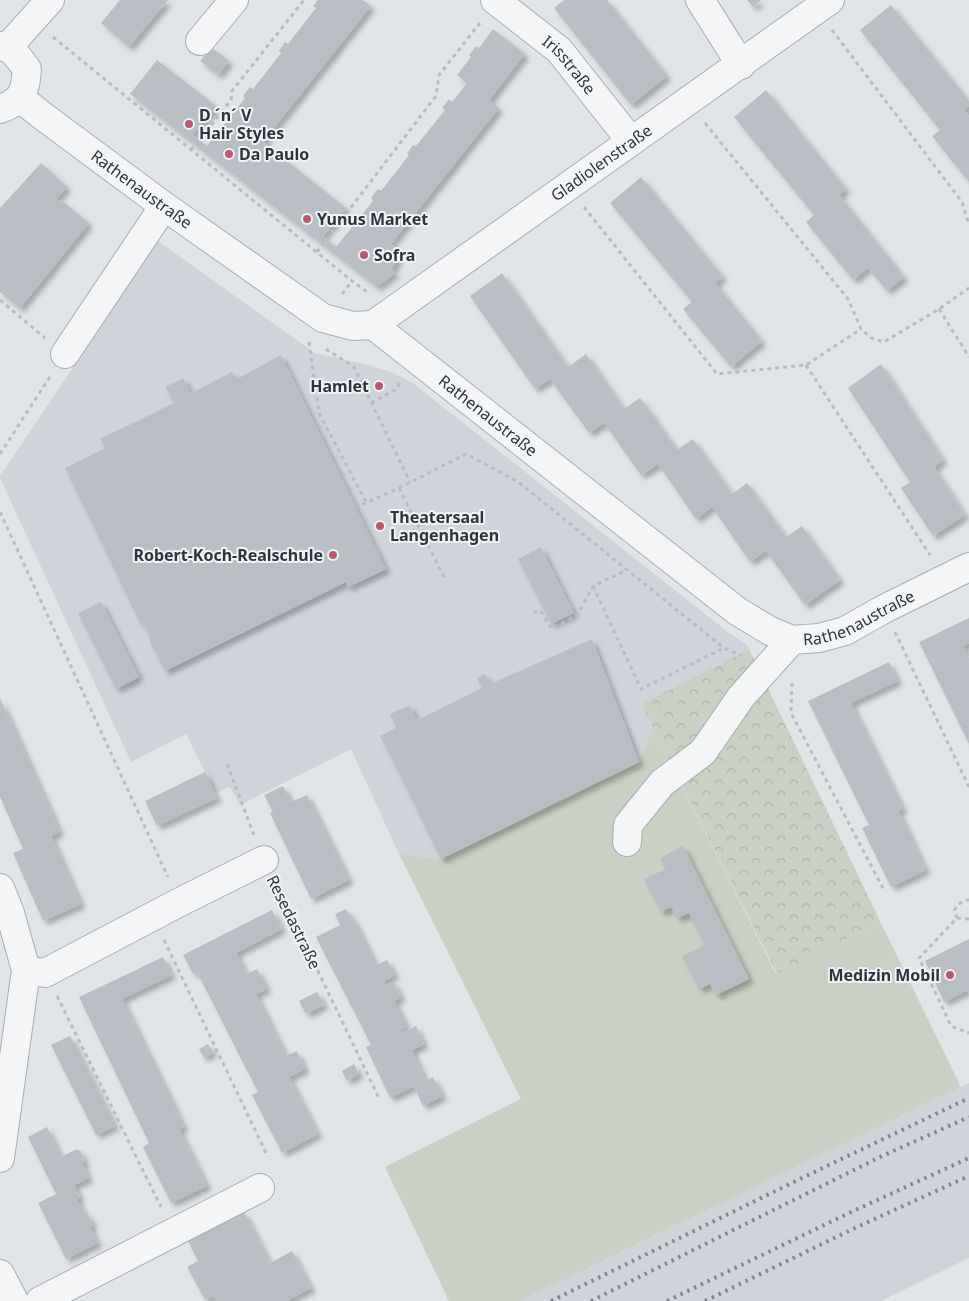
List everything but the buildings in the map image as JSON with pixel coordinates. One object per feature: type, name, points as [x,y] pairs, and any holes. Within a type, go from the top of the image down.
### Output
[{"type":"street","points":[[200,41],[234,0]]},
{"type":"street","points":[[700,0],[741,65]]},
{"type":"street","name":"Irisstraße","points":[[496,1],[560,50],[631,141]]},
{"type":"street","name":"Gladiolenstraße","points":[[383,318],[824,5]]},
{"type":"street","points":[[10,103],[25,84],[27,69],[4,46],[41,10]]},
{"type":"street","name":"Rathenaustraße","points":[[10,103],[44,117],[164,206],[320,330],[352,326],[383,318],[410,354],[737,611],[770,632],[792,640],[820,638],[845,631],[884,609],[969,567]]},
{"type":"street","points":[[65,354],[164,206]]},
{"type":"street","points":[[628,842],[628,824],[662,783],[703,752],[741,698],[792,640]]},
{"type":"street","name":"Resedastraße","points":[[35,971],[153,917],[264,860]]},
{"type":"street","points":[[0,888],[35,971],[0,1158]]},
{"type":"street","points":[[40,1301],[260,1188]]},
{"type":"street","points":[[0,1274],[14,1301]]},
{"type":"path","points":[[191,150],[231,100],[232,91],[304,0]]},
{"type":"path","points":[[317,252],[436,96],[439,75],[496,1]]},
{"type":"path","points":[[824,5],[962,202],[969,225]]},
{"type":"path","points":[[41,10],[191,150],[352,281],[383,318]]},
{"type":"path","points":[[687,101],[848,299],[861,329],[871,338],[884,342],[939,310],[969,288]]},
{"type":"path","points":[[568,187],[717,374],[806,365],[861,329]]},
{"type":"path","points":[[352,281],[320,330],[309,338],[319,413],[366,502]]},
{"type":"path","points":[[0,300],[65,354],[0,454]]},
{"type":"path","points":[[939,310],[969,357]]},
{"type":"path","points":[[324,348],[354,367],[410,482]]},
{"type":"path","points":[[371,403],[397,390],[410,354]]},
{"type":"path","points":[[806,365],[935,562],[944,579]]},
{"type":"path","points":[[355,508],[466,454],[518,481],[724,648],[768,668]]},
{"type":"path","points":[[399,488],[445,579]]},
{"type":"path","points":[[0,512],[180,902]]},
{"type":"path","points":[[534,613],[540,610],[552,629],[578,614],[593,586],[627,570]]},
{"type":"path","points":[[593,586],[641,689],[724,648]]},
{"type":"path","points":[[884,609],[969,787]]},
{"type":"path","points":[[792,640],[791,713],[885,892]]},
{"type":"path","points":[[227,764],[264,860]]},
{"type":"path","name":"Resedastraße","points":[[264,860],[379,1098]]},
{"type":"path","points":[[957,918],[954,911],[957,905],[969,900]]},
{"type":"path","points":[[153,917],[267,1155]]},
{"type":"path","points":[[957,918],[969,919]]},
{"type":"path","points":[[957,918],[919,958],[951,1026],[969,1033]]},
{"type":"path","points":[[35,971],[161,1207]]},
{"type":"shaded area","name":"Robert-Koch-Realschule","points":[[158,241],[315,353],[369,365],[394,373],[414,384],[747,645],[749,649],[641,704],[653,728],[639,762],[441,859],[399,854],[351,749],[240,805],[230,787],[215,793],[186,734],[131,762],[0,476]]},
{"type":"shaded area","points":[[969,1083],[969,1258],[881,1301],[520,1301]]},
{"type":"green space","points":[[749,649],[881,923],[777,974],[641,704]]},
{"type":"green space","points":[[653,728],[776,974],[881,923],[961,1087],[520,1301],[449,1301],[385,1167],[521,1099],[399,854],[441,859],[639,762]]},
{"type":"railway","points":[[551,1301],[969,1098]]},
{"type":"railway","points":[[591,1301],[880,1157],[969,1117]]},
{"type":"railway","points":[[667,1301],[849,1213],[969,1158]]},
{"type":"railway","points":[[705,1301],[857,1227],[969,1176]]},
{"type":"place","name":"D ´n´ V Hair Styles","points":[[189,124]]},
{"type":"place","name":"Da Paulo","points":[[229,154]]},
{"type":"place","name":"Yunus Market","points":[[307,219]]},
{"type":"place","name":"Sofra","points":[[364,255]]},
{"type":"place","name":"Hamlet","points":[[379,386]]},
{"type":"place","name":"Theatersaal Langenhagen","points":[[380,526]]},
{"type":"place","name":"Robert-Koch-Realschule","points":[[333,555]]},
{"type":"place","name":"Medizin Mobil","points":[[950,975]]}]
